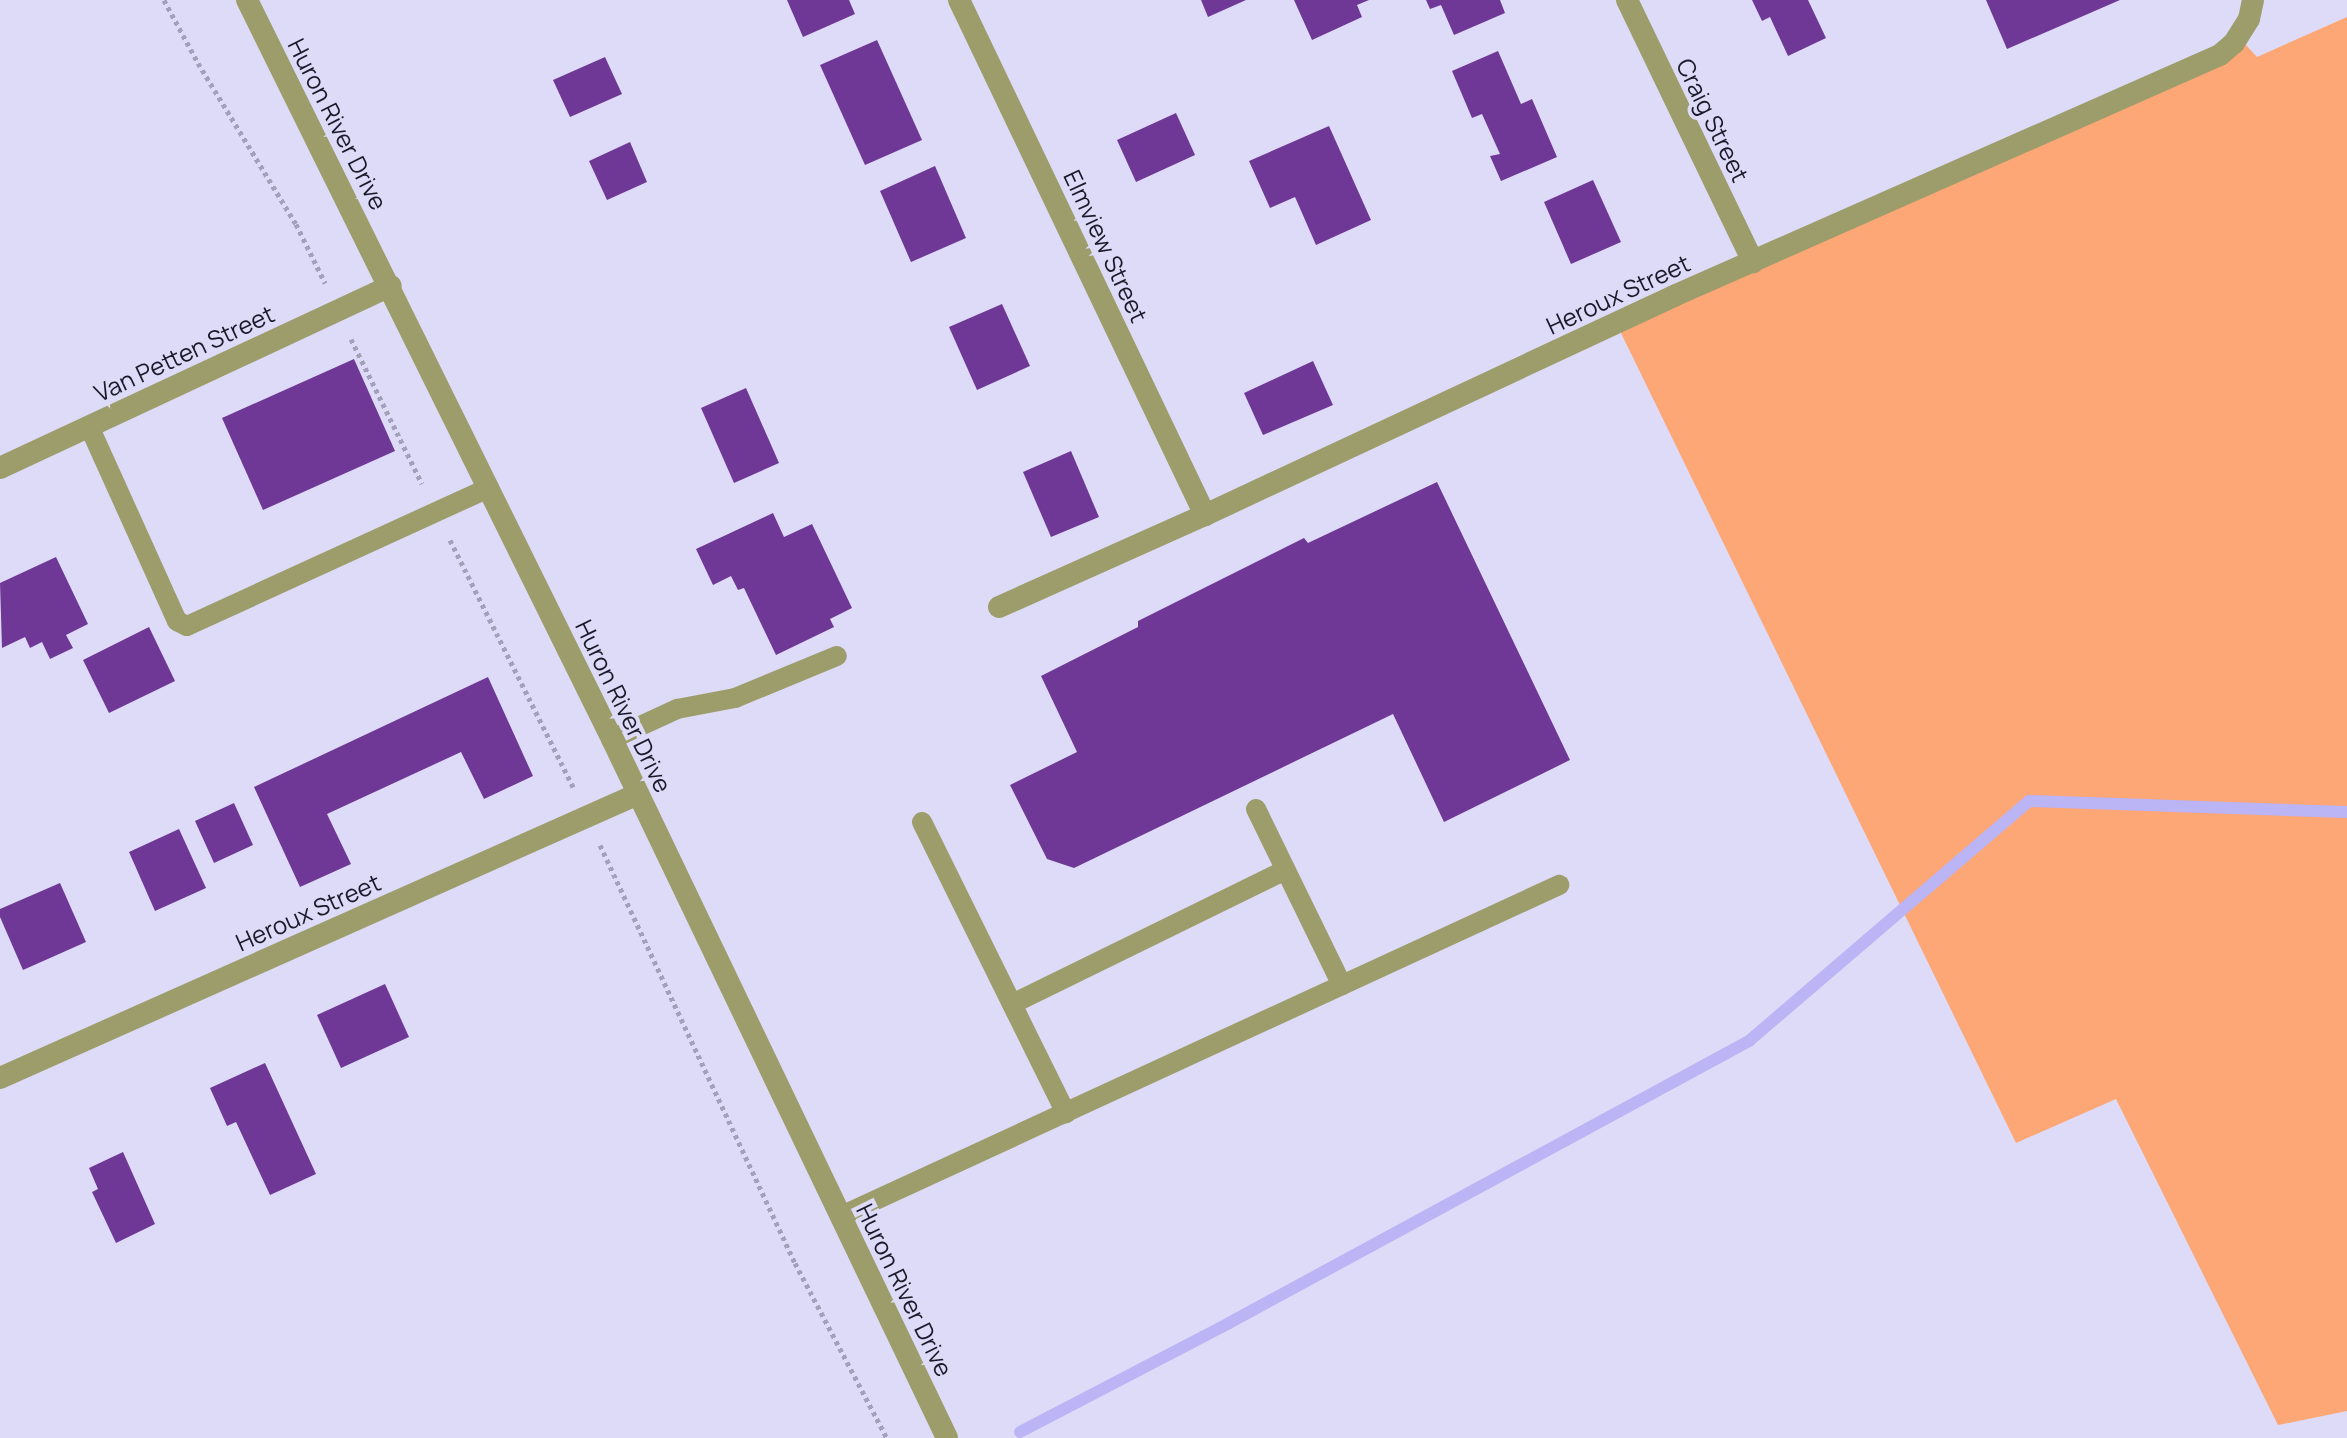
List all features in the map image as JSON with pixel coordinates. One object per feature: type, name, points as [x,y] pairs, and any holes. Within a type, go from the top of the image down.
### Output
[{"type":"street","name":"Huron River Drive","points":[[247,0],[391,286],[612,739],[947,1438]]},
{"type":"street","name":"Elmview Street","points":[[959,0],[1205,515]]},
{"type":"street","name":"Craig Street","points":[[1627,0],[1753,262]]},
{"type":"street","name":"Heroux Street","points":[[999,607],[1753,262],[2220,55],[2234,43],[2251,9]]},
{"type":"street","name":"Van Petten Street","points":[[0,468],[391,286]]},
{"type":"street","name":"Heroux Street","points":[[0,1078],[638,794]]},
{"type":"lane","points":[[89,426],[177,621],[187,626],[489,488]]},
{"type":"lane","points":[[612,739],[677,709],[735,698],[837,656]]},
{"type":"lane","points":[[1256,809],[1342,985]]},
{"type":"lane","points":[[922,822],[987,947],[1066,1113]]},
{"type":"lane","points":[[1012,1004],[1284,871]]},
{"type":"lane","points":[[841,1216],[1559,885]]},
{"type":"path","points":[[164,0],[198,63],[296,224],[587,816],[795,1263],[887,1438]]},
{"type":"shaded area","points":[[2347,17],[2347,1411],[2278,1425],[2116,1099],[2016,1143],[1620,331],[2245,44],[2257,57]]},
{"type":"building","points":[[787,0],[849,0],[855,14],[803,37]]},
{"type":"building","points":[[1201,0],[1246,0],[1208,17]]},
{"type":"building","points":[[1294,0],[1369,0],[1357,5],[1362,17],[1312,40]]},
{"type":"building","points":[[1426,0],[1500,0],[1505,13],[1454,35],[1441,5],[1430,9]]},
{"type":"building","points":[[1752,0],[1808,0],[1826,38],[1788,56],[1770,17],[1762,21]]},
{"type":"building","points":[[1986,0],[2120,0],[2007,49]]},
{"type":"building","points":[[877,40],[922,140],[865,165],[820,65]]},
{"type":"building","points":[[1498,51],[1521,104],[1532,99],[1557,157],[1501,181],[1490,156],[1500,154],[1482,114],[1472,118],[1452,71]]},
{"type":"building","points":[[605,57],[622,94],[570,117],[553,80]]},
{"type":"building","points":[[1176,113],[1195,155],[1136,182],[1117,140]]},
{"type":"building","points":[[1329,126],[1371,220],[1316,245],[1295,197],[1270,208],[1249,161]]},
{"type":"building","points":[[630,142],[647,182],[607,200],[589,161]]},
{"type":"building","points":[[935,166],[966,238],[911,262],[880,191]]},
{"type":"building","points":[[1593,180],[1621,242],[1571,264],[1544,202]]},
{"type":"building","points":[[1002,304],[1030,366],[977,390],[949,327]]},
{"type":"building","points":[[354,359],[395,451],[263,510],[222,418]]},
{"type":"building","points":[[1313,361],[1333,405],[1263,435],[1244,393]]},
{"type":"building","points":[[746,388],[779,463],[734,483],[701,408]]},
{"type":"building","points":[[1071,451],[1099,517],[1051,537],[1023,472]]},
{"type":"building","points":[[1437,482],[1570,760],[1444,822],[1393,714],[1074,868],[1047,859],[1010,785],[1077,752],[1041,676],[1138,627],[1138,621],[1304,538],[1308,543]]},
{"type":"building","points":[[773,513],[784,537],[812,524],[852,608],[830,619],[834,627],[776,655],[744,588],[738,590],[731,576],[713,585],[696,549]]},
{"type":"building","points":[[56,557],[88,624],[66,635],[73,648],[50,659],[42,642],[30,648],[25,637],[2,648],[0,583]]},
{"type":"building","points":[[149,627],[175,681],[109,713],[83,660]]},
{"type":"building","points":[[488,677],[533,776],[484,799],[461,752],[327,814],[351,864],[300,887],[254,787]]},
{"type":"building","points":[[234,803],[253,845],[214,863],[195,821]]},
{"type":"building","points":[[179,829],[206,888],[155,911],[129,852]]},
{"type":"building","points":[[60,883],[86,942],[23,970],[0,917],[0,909]]},
{"type":"building","points":[[385,984],[409,1037],[341,1068],[317,1015]]},
{"type":"building","points":[[265,1063],[316,1174],[270,1195],[236,1122],[227,1126],[210,1088]]},
{"type":"building","points":[[123,1152],[155,1224],[116,1243],[92,1192],[98,1189],[89,1168]]},
{"type":"waterway","points":[[1020,1432],[1229,1323],[1749,1041],[2029,801],[2347,812]]}]
